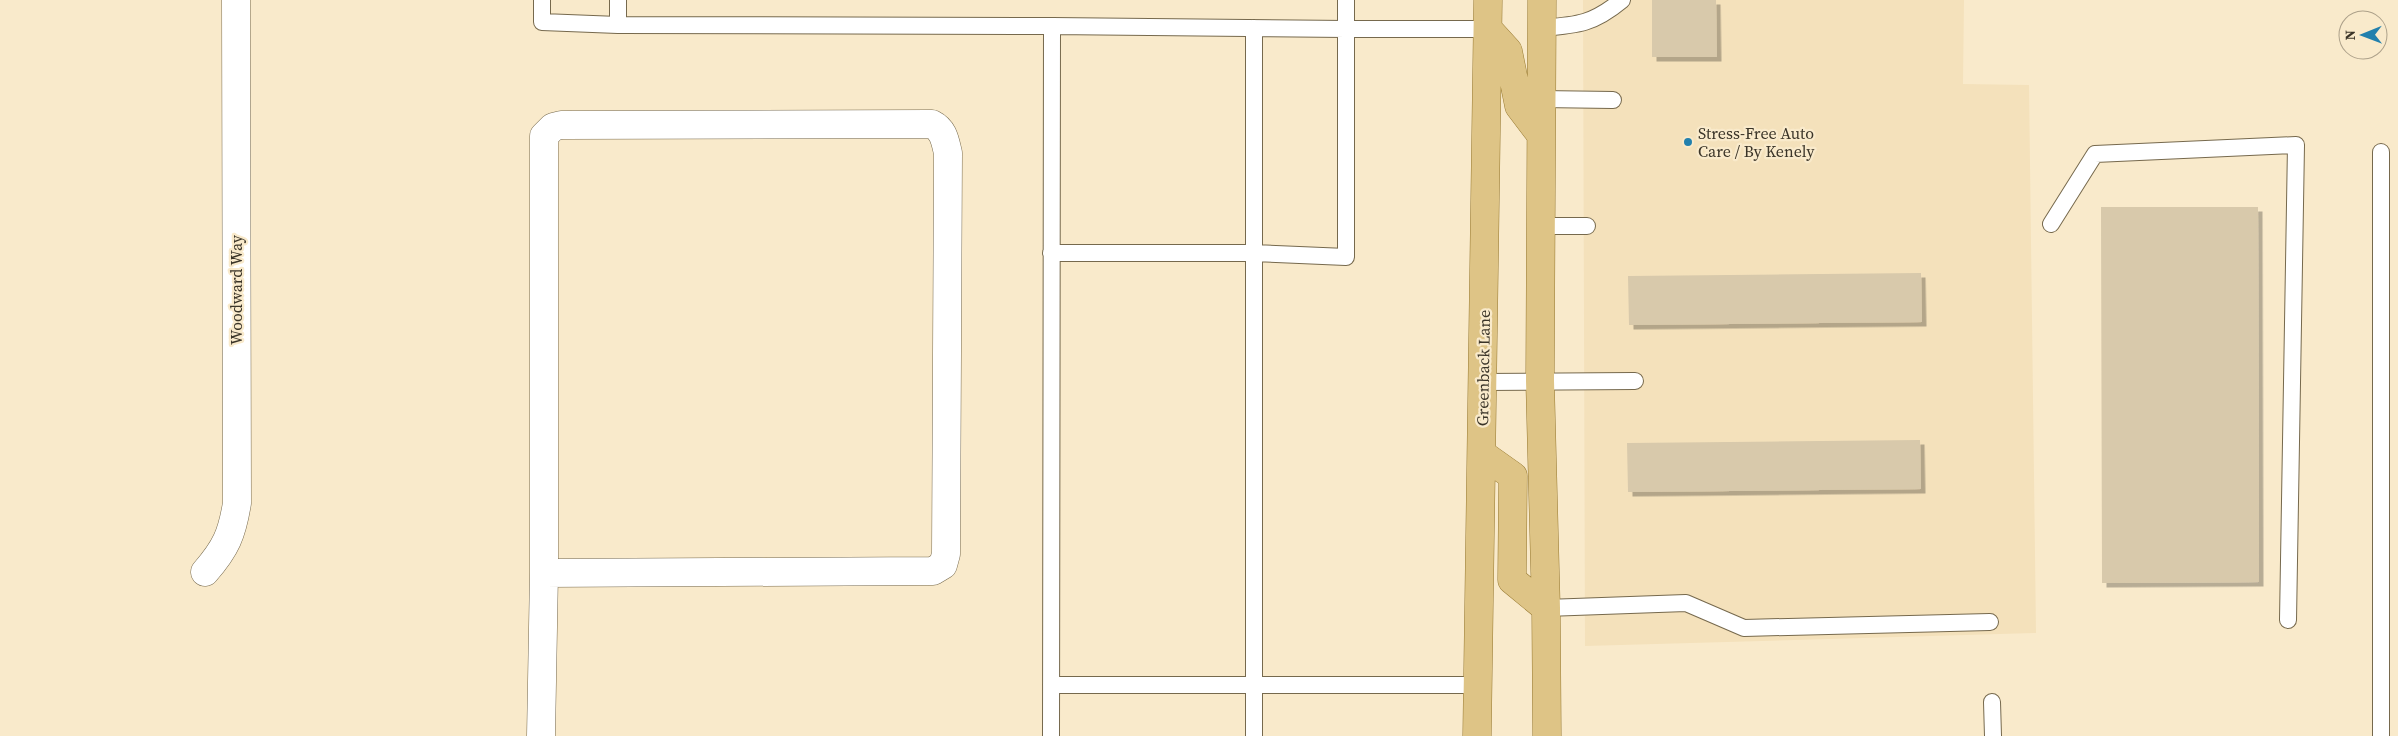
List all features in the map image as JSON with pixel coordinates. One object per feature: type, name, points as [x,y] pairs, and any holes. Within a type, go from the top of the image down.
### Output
[{"type":"main road","name":"Greenback Lane","points":[[1477,736],[1488,0]]},
{"type":"main road","points":[[1524,0],[1542,28]]},
{"type":"main road","points":[[1542,0],[1540,382],[1546,608],[1547,736]]},
{"type":"main road","points":[[1488,29],[1508,51],[1519,106],[1541,135]]},
{"type":"main road","points":[[1482,454],[1513,476],[1512,580],[1546,608]]},
{"type":"street","name":"Woodward Way","points":[[205,572],[222,552],[229,537],[236,503],[236,0]]},
{"type":"street","points":[[541,736],[544,573],[544,136],[549,130],[561,125],[932,124],[939,127],[945,138],[948,154],[946,554],[943,565],[933,571],[544,573]]},
{"type":"lane","points":[[542,0],[542,22],[618,25],[1488,29]]},
{"type":"lane","points":[[618,0],[618,25]]},
{"type":"lane","points":[[1051,253],[1254,253],[1346,256],[1346,0]]},
{"type":"lane","points":[[1542,28],[1578,25],[1603,16],[1622,0]]},
{"type":"lane","points":[[1051,736],[1052,26]]},
{"type":"lane","points":[[1254,28],[1254,736]]},
{"type":"lane","points":[[1541,99],[1613,100]]},
{"type":"lane","points":[[2051,224],[2095,154],[2296,145],[2288,620]]},
{"type":"lane","points":[[2381,152],[2381,736]]},
{"type":"lane","points":[[1541,226],[1587,226]]},
{"type":"lane","points":[[1482,382],[1635,381]]},
{"type":"lane","points":[[1546,608],[1686,604],[1744,628],[1990,622]]},
{"type":"lane","points":[[1051,684],[1477,685]]},
{"type":"lane","points":[[1992,702],[1993,736]]},
{"type":"shaded area","points":[[1583,0],[1964,0],[1963,84],[2029,85],[2036,633],[1585,646]]},
{"type":"building","points":[[1652,0],[1716,0],[1717,57],[1652,57]]},
{"type":"building","points":[[2101,207],[2258,207],[2259,582],[2102,583]]},
{"type":"building","points":[[1921,273],[1922,322],[1629,325],[1628,276]]},
{"type":"building","points":[[1920,440],[1921,489],[1628,492],[1627,443]]},
{"type":"place","name":"Stress-Free Auto Care / By Kenely","points":[[1688,142]]}]
